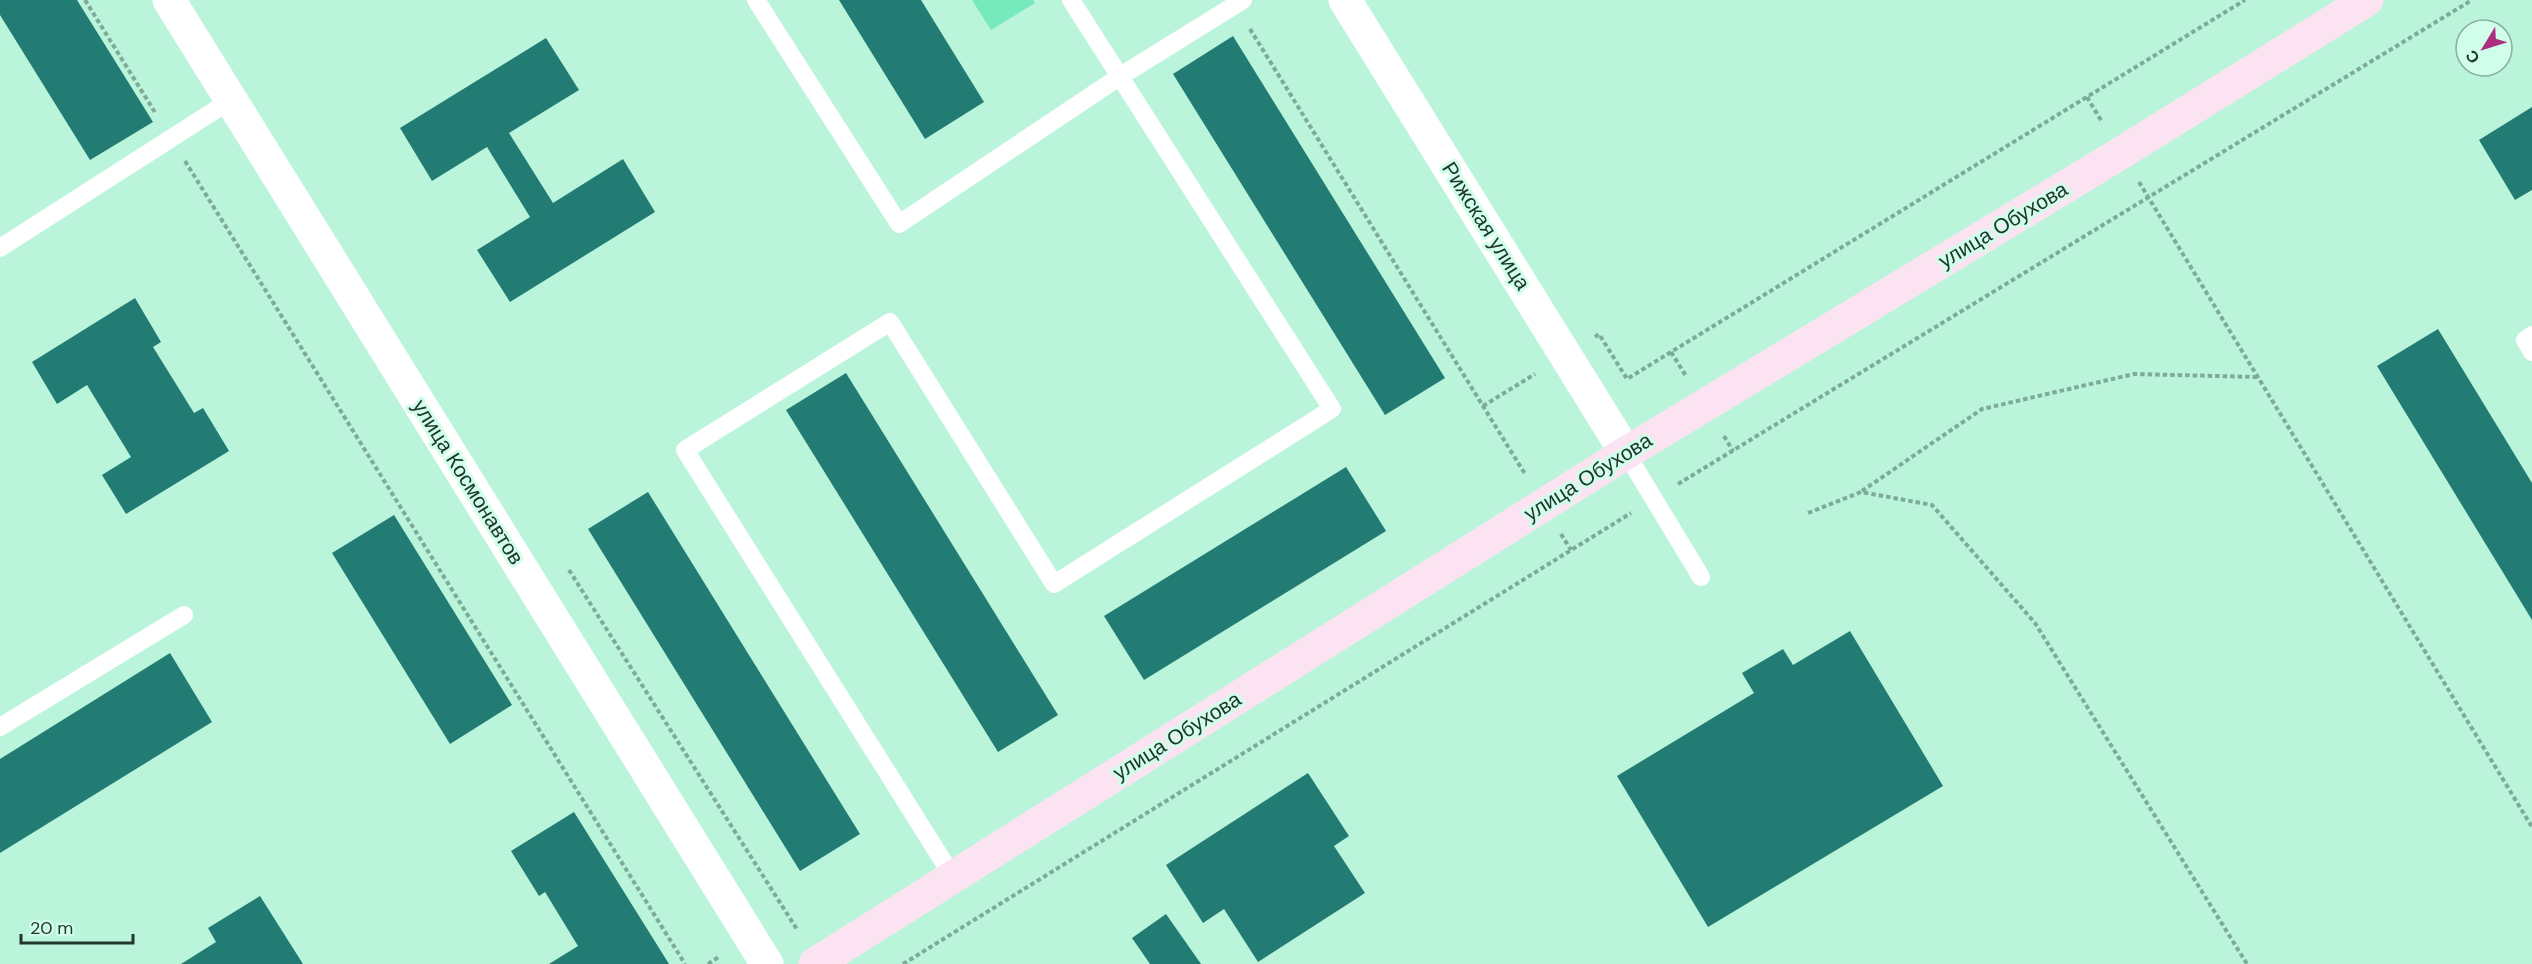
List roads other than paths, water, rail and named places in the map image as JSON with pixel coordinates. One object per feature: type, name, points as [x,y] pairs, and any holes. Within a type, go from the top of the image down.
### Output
[{"type":"main road","name":"улица Обухова","points":[[815,964],[1626,453],[2121,153],[2367,0]]},
{"type":"street","name":"улица Космонавтов","points":[[170,0],[767,964]]},
{"type":"street","name":"Рижская улица","points":[[1345,0],[1626,453]]},
{"type":"lane","points":[[756,0],[899,224],[1119,77],[1239,3]]},
{"type":"lane","points":[[953,877],[685,450],[890,322],[1054,584],[1332,409],[1071,0]]},
{"type":"lane","points":[[0,248],[172,140],[231,100]]},
{"type":"lane","points":[[2532,335],[2525,340],[2532,352]]},
{"type":"lane","points":[[1626,453],[1701,577]]},
{"type":"lane","points":[[0,727],[184,615]]}]
